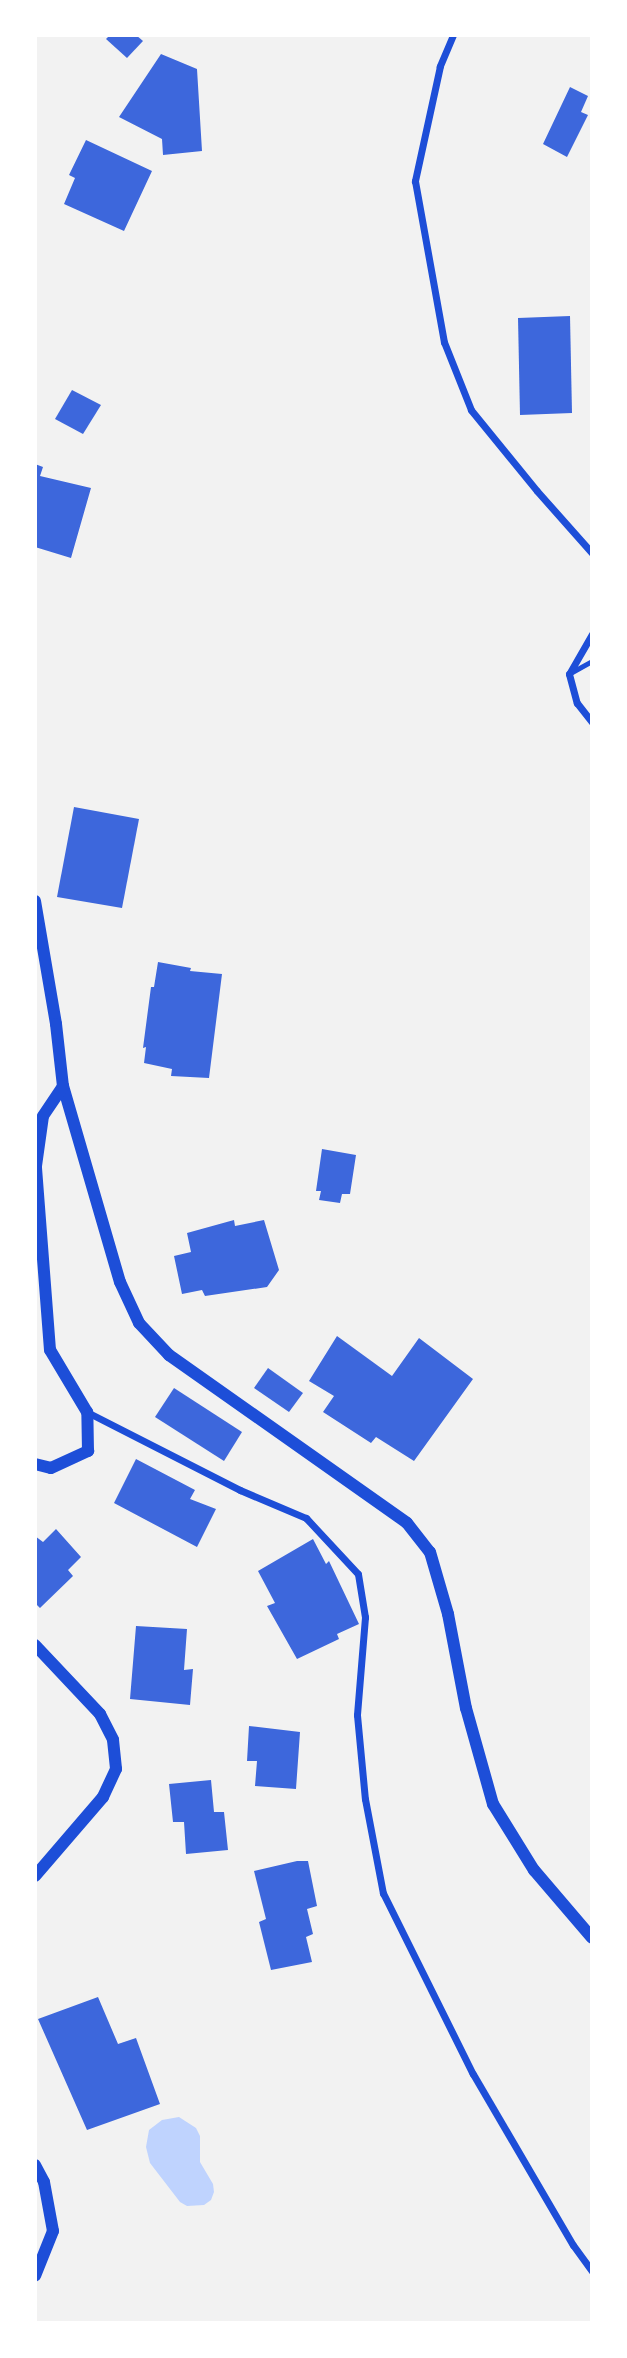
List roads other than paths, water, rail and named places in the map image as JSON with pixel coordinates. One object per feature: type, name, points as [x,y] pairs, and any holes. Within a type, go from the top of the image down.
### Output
[{"type":"street","points":[[453,35],[440,66],[415,181],[444,342],[471,410],[592,553]]},
{"type":"street","points":[[592,634],[569,674],[577,703],[592,722]]},
{"type":"street","points":[[35,901],[56,1024],[63,1086],[120,1282],[139,1323],[169,1355],[407,1523],[430,1552],[448,1614],[466,1708],[493,1804],[534,1870],[592,1938]]},
{"type":"street","points":[[35,1464],[51,1468],[88,1451],[87,1412],[50,1350],[36,1166],[43,1116],[63,1086]]},
{"type":"street","points":[[87,1412],[240,1490],[306,1518],[358,1574],[365,1618],[357,1715],[365,1800],[383,1893],[473,2074],[573,2245],[592,2271]]},
{"type":"street","points":[[35,1645],[100,1714],[113,1740],[116,1769],[103,1797],[35,1876]]},
{"type":"street","points":[[35,2165],[44,2182],[53,2231],[35,2276]]},
{"type":"lane","points":[[569,674],[592,661]]},
{"type":"water","points":[[179,2117],[196,2128],[200,2136],[200,2162],[213,2184],[214,2192],[211,2200],[204,2205],[187,2206],[180,2202],[150,2163],[146,2147],[149,2130],[162,2120]]}]
